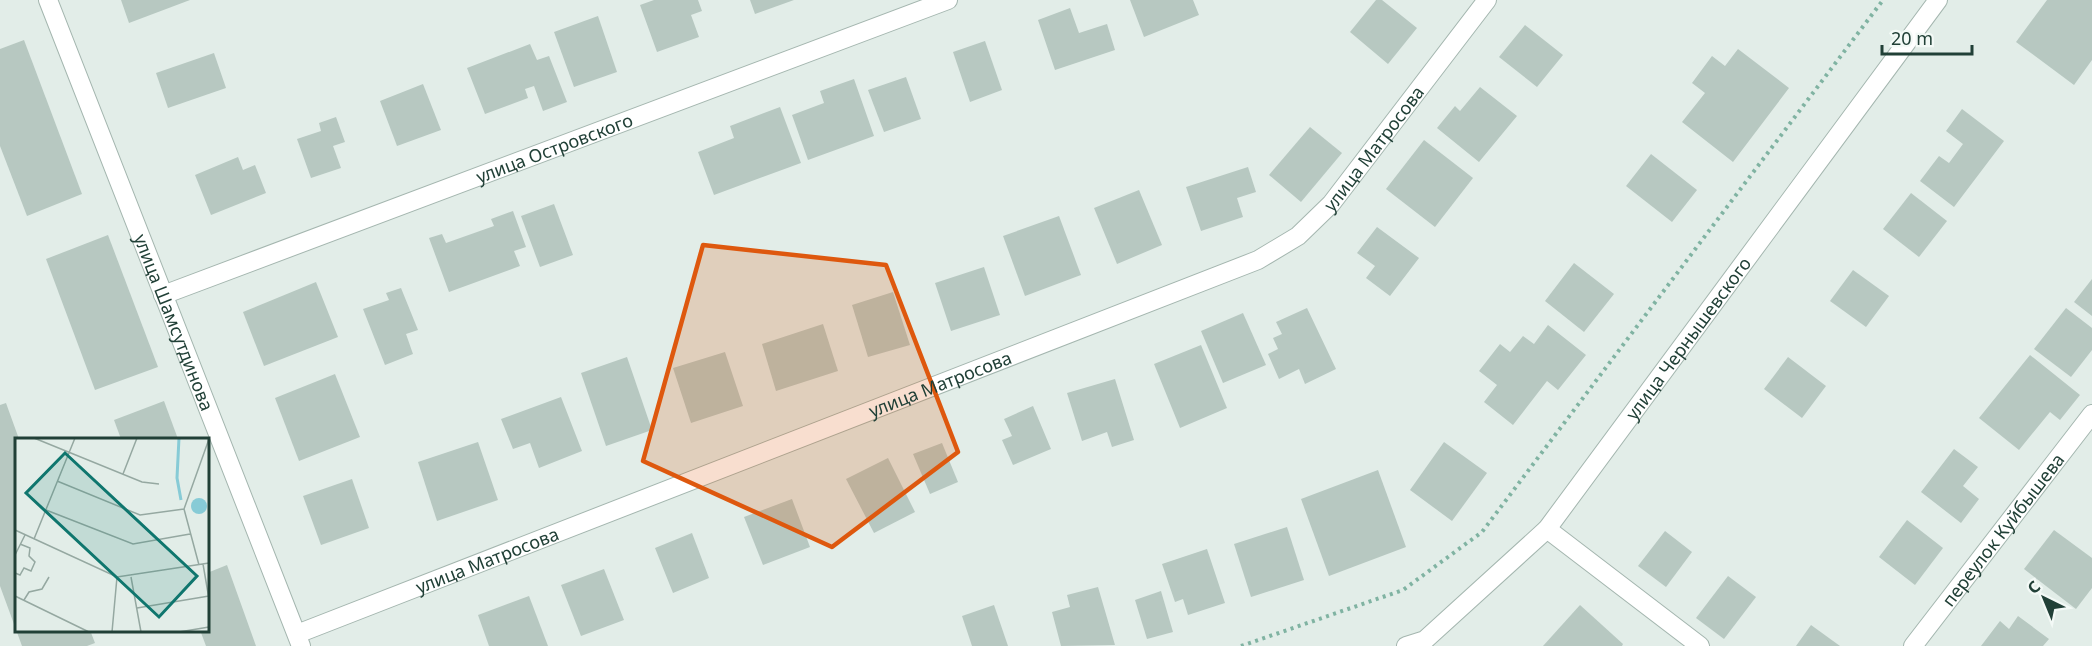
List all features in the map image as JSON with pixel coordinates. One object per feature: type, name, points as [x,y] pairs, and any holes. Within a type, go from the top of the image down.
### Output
[{"type":"street","name":"улица Шамсутдинова","points":[[48,0],[299,640]]},
{"type":"street","name":"улица Островского","points":[[163,296],[948,0]]},
{"type":"street","name":"улица Матросова","points":[[299,640],[1258,260],[1298,236],[1331,204],[1487,0]]},
{"type":"street","name":"улица Чернышевского","points":[[1406,646],[1427,643],[1547,529],[1938,0]]},
{"type":"street","name":"переулок Куйбышева","points":[[1913,646],[2092,414]]},
{"type":"street","points":[[1547,529],[1700,646]]},
{"type":"path","points":[[1241,646],[1403,590],[1482,532],[1883,0]]},
{"type":"highlighted area","points":[[703,245],[886,265],[958,452],[832,547],[643,461]]},
{"type":"building","points":[[121,0],[190,0],[129,23]]},
{"type":"building","points":[[654,0],[698,0],[702,11],[691,15],[699,37],[657,52],[640,5]]},
{"type":"building","points":[[750,0],[794,0],[755,14]]},
{"type":"building","points":[[1130,0],[1193,0],[1199,15],[1144,37]]},
{"type":"building","points":[[1376,0],[1382,0],[1417,28],[1388,64],[1350,32]]},
{"type":"building","points":[[2047,0],[2092,0],[2092,60],[2074,85],[2016,42]]},
{"type":"building","points":[[1070,8],[1079,33],[1107,24],[1115,50],[1055,70],[1038,20]]},
{"type":"building","points":[[598,16],[617,72],[574,87],[554,32]]},
{"type":"building","points":[[1525,25],[1563,55],[1537,87],[1499,57]]},
{"type":"building","points":[[24,40],[82,194],[27,216],[0,146],[0,49]]},
{"type":"building","points":[[985,41],[1002,90],[970,102],[953,52]]},
{"type":"building","points":[[530,44],[537,60],[549,56],[567,102],[543,111],[534,86],[525,89],[528,98],[485,114],[467,68]]},
{"type":"building","points":[[1738,49],[1789,88],[1733,162],[1682,122],[1705,93],[1692,83],[1712,56],[1725,66]]},
{"type":"building","points":[[214,53],[226,88],[168,108],[156,73]]},
{"type":"building","points":[[906,77],[921,119],[884,132],[868,90]]},
{"type":"building","points":[[854,79],[874,136],[808,160],[792,115],[824,103],[820,91]]},
{"type":"building","points":[[423,84],[441,130],[397,146],[380,101]]},
{"type":"building","points":[[1480,87],[1517,116],[1479,162],[1437,128],[1455,106],[1460,111]]},
{"type":"building","points":[[780,107],[801,163],[714,195],[698,152],[734,138],[730,126]]},
{"type":"building","points":[[1962,109],[2004,141],[1954,207],[1920,181],[1939,156],[1949,163],[1963,144],[1946,131]]},
{"type":"building","points":[[336,117],[345,142],[333,146],[341,168],[311,178],[297,139],[321,131],[319,123]]},
{"type":"building","points":[[1310,127],[1342,153],[1301,202],[1269,175]]},
{"type":"building","points":[[1424,140],[1473,178],[1435,227],[1386,189]]},
{"type":"building","points":[[1651,154],[1697,190],[1672,222],[1626,186]]},
{"type":"building","points":[[238,157],[243,170],[255,165],[266,193],[211,215],[195,175]]},
{"type":"building","points":[[1248,167],[1256,192],[1237,198],[1243,217],[1201,231],[1186,187]]},
{"type":"building","points":[[1139,190],[1162,245],[1117,264],[1094,208]]},
{"type":"building","points":[[1911,193],[1947,221],[1919,257],[1883,229]]},
{"type":"building","points":[[554,204],[573,255],[540,267],[521,216]]},
{"type":"building","points":[[513,211],[526,247],[514,251],[520,266],[449,292],[429,238],[442,234],[446,243],[494,226],[491,219]]},
{"type":"building","points":[[1059,216],[1081,275],[1025,296],[1003,236]]},
{"type":"building","points":[[1377,227],[1419,258],[1390,296],[1366,278],[1375,266],[1357,253]]},
{"type":"building","points":[[108,235],[158,367],[95,390],[46,259]]},
{"type":"building","points":[[1574,263],[1614,294],[1584,332],[1545,301]]},
{"type":"building","points":[[984,267],[1000,315],[951,331],[935,283]]},
{"type":"building","points":[[1853,270],[1889,296],[1866,327],[1830,301]]},
{"type":"building","points":[[2092,279],[2092,316],[2074,302]]},
{"type":"building","points":[[316,282],[338,337],[264,366],[243,312]]},
{"type":"building","points":[[401,288],[418,330],[406,334],[413,354],[385,365],[363,309],[389,300],[386,293]]},
{"type":"building","points":[[893,292],[910,345],[868,357],[852,305]]},
{"type":"building","points":[[1307,308],[1336,369],[1305,384],[1299,369],[1279,379],[1268,354],[1278,349],[1273,338],[1282,334],[1276,322]]},
{"type":"building","points":[[2066,308],[2092,328],[2092,350],[2071,377],[2034,349]]},
{"type":"building","points":[[1243,313],[1266,365],[1223,383],[1201,331]]},
{"type":"building","points":[[823,324],[838,371],[776,391],[762,344]]},
{"type":"building","points":[[1548,325],[1586,355],[1558,390],[1547,381],[1513,425],[1484,402],[1497,385],[1479,371],[1500,344],[1510,352],[1523,336],[1534,344]]},
{"type":"building","points":[[1201,345],[1227,408],[1180,428],[1154,364]]},
{"type":"building","points":[[725,352],[743,406],[691,423],[673,368]]},
{"type":"building","points":[[2030,355],[2080,395],[2060,420],[2050,412],[2019,450],[1979,418]]},
{"type":"building","points":[[627,357],[652,430],[606,446],[581,373]]},
{"type":"building","points":[[1788,357],[1826,386],[1802,418],[1764,389]]},
{"type":"building","points":[[335,374],[360,437],[299,461],[275,398]]},
{"type":"building","points":[[1115,379],[1134,440],[1112,447],[1107,432],[1082,441],[1067,393]]},
{"type":"building","points":[[561,397],[582,451],[539,468],[530,443],[513,449],[501,419]]},
{"type":"building","points":[[164,401],[178,438],[121,438],[114,420]]},
{"type":"building","points":[[6,403],[19,438],[15,438],[15,627],[0,586],[0,405]]},
{"type":"building","points":[[1033,406],[1051,449],[1013,465],[1002,440],[1012,436],[1004,419]]},
{"type":"building","points":[[478,442],[498,500],[437,521],[418,462]]},
{"type":"building","points":[[1444,442],[1487,473],[1452,521],[1410,490]]},
{"type":"building","points":[[942,443],[958,482],[930,494],[913,454]]},
{"type":"building","points":[[1954,449],[1978,467],[1963,486],[1979,499],[1961,523],[1921,492]]},
{"type":"building","points":[[888,458],[915,512],[874,533],[846,479]]},
{"type":"building","points":[[1378,470],[1406,547],[1329,576],[1301,499]]},
{"type":"building","points":[[352,479],[369,528],[321,545],[303,496]]},
{"type":"building","points":[[792,499],[810,547],[763,565],[744,517]]},
{"type":"building","points":[[1907,520],[1943,548],[1915,585],[1879,557]]},
{"type":"building","points":[[1287,527],[1304,580],[1251,597],[1234,544]]},
{"type":"building","points":[[2054,530],[2092,558],[2092,588],[2076,609],[2024,569]]},
{"type":"building","points":[[1665,531],[1692,552],[1666,587],[1638,566]]},
{"type":"building","points":[[692,533],[709,578],[673,593],[655,548]]},
{"type":"building","points":[[1207,549],[1225,603],[1188,615],[1183,599],[1175,602],[1162,564]]},
{"type":"building","points":[[227,565],[256,646],[206,646],[200,631],[208,631],[208,573]]},
{"type":"building","points":[[604,569],[624,620],[581,636],[561,585]]},
{"type":"building","points":[[1728,576],[1756,597],[1724,639],[1696,618]]},
{"type":"building","points":[[1098,587],[1115,645],[1061,646],[1052,612],[1070,607],[1067,595]]},
{"type":"building","points":[[1161,591],[1173,632],[1147,639],[1135,600]]},
{"type":"building","points":[[529,596],[548,646],[489,646],[478,615]]},
{"type":"building","points":[[994,605],[1008,646],[972,646],[962,616]]},
{"type":"building","points":[[1580,605],[1623,644],[1622,646],[1543,646]]},
{"type":"building","points":[[2018,616],[2049,639],[2043,646],[1981,646],[2000,621],[2009,629]]},
{"type":"building","points":[[1811,625],[1840,646],[1796,646]]},
{"type":"building","points":[[16,631],[90,631],[95,643],[87,646],[22,646]]}]
